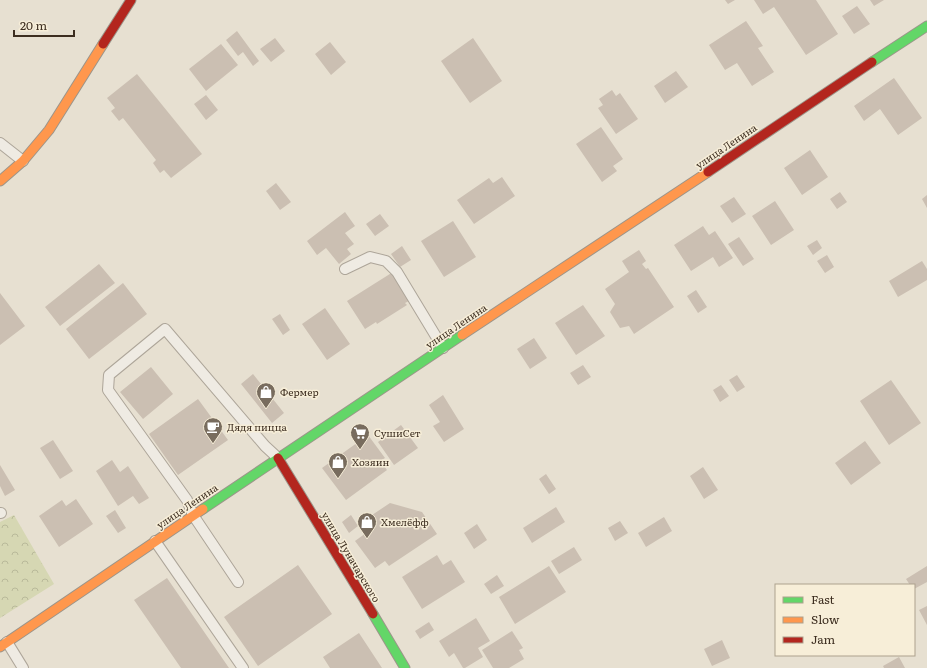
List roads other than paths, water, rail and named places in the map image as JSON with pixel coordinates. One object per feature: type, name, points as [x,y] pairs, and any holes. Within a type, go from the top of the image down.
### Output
[{"type":"main road","points":[[0,181],[23,161],[49,130],[130,0]]},
{"type":"main road","name":"улица Ленина","points":[[3,645],[278,458],[927,26]]},
{"type":"main road","name":"улица Луначарского","points":[[278,458],[405,668]]},
{"type":"lane","points":[[0,143],[23,161]]},
{"type":"lane","points":[[345,269],[370,257],[386,261],[397,272],[415,299],[426,322],[443,348]]},
{"type":"lane","points":[[238,582],[193,515],[187,500],[108,390],[109,375],[165,329],[265,446],[278,458]]},
{"type":"lane","points":[[155,541],[243,668]]},
{"type":"lane","points":[[3,645],[23,668]]},
{"type":"place","name":"Фермер","points":[[266,409]]},
{"type":"place","name":"Дядя пицца","points":[[213,444]]},
{"type":"place","name":"СушиСет","points":[[360,450]]},
{"type":"place","name":"Хозяин","points":[[338,479]]},
{"type":"place","name":"Хмелёфф","points":[[367,539]]}]
